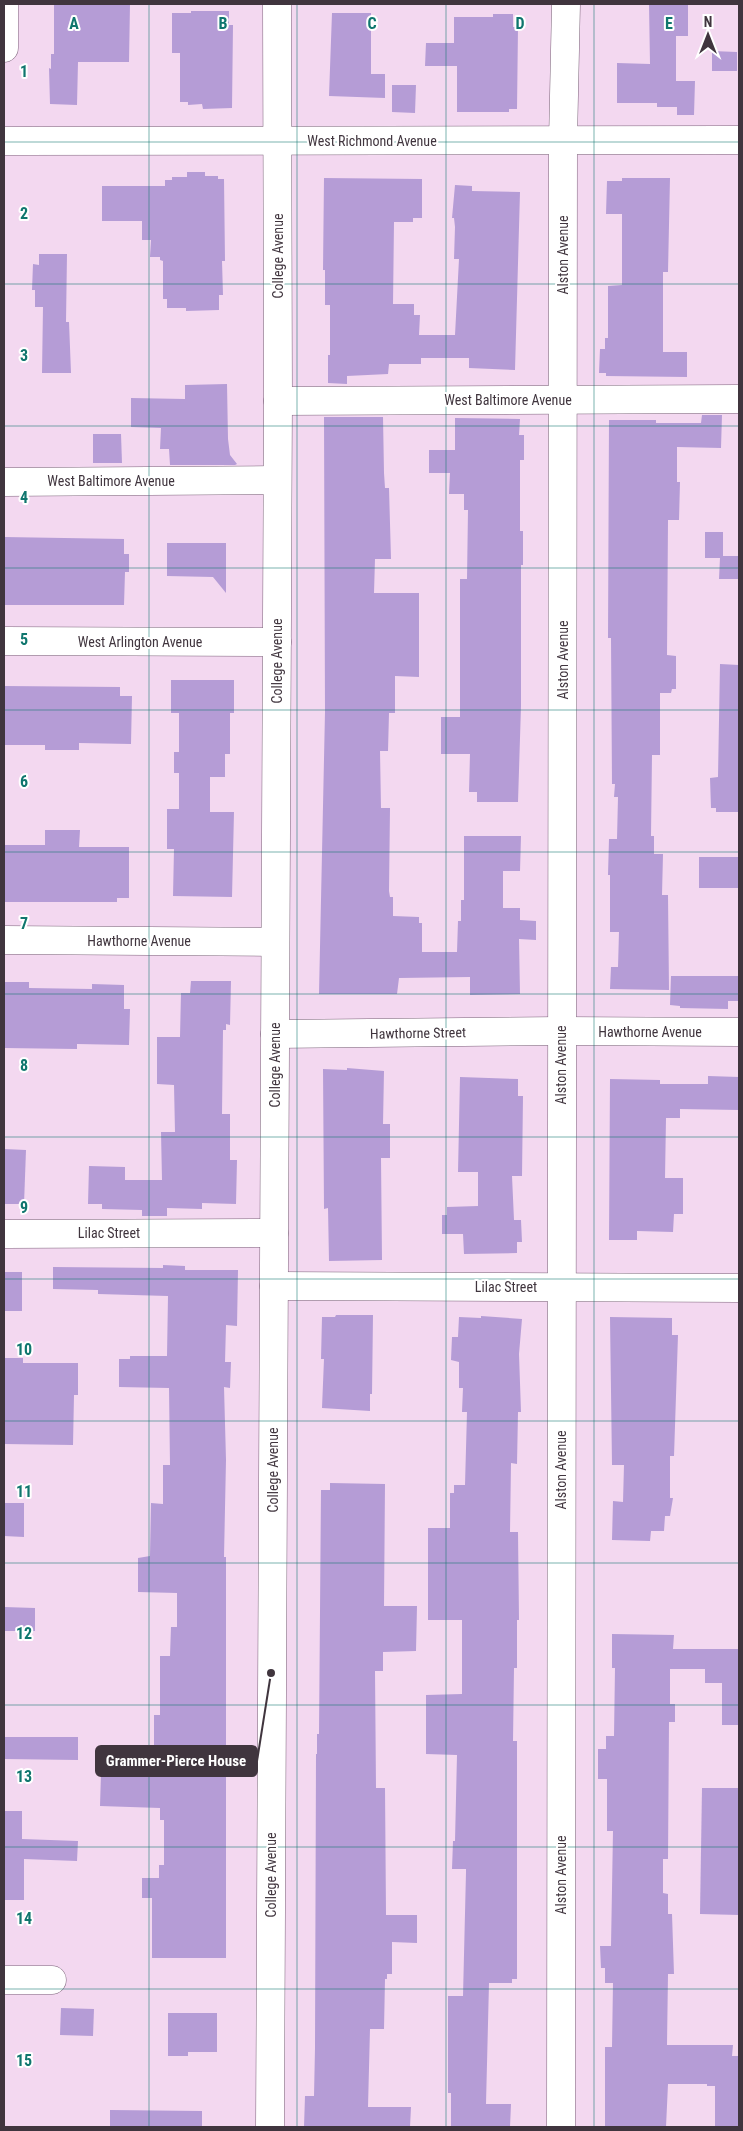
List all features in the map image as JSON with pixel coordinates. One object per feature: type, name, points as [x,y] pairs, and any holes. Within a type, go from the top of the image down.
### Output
[{"type":"street","points":[[4,4],[4,48]]},
{"type":"street","name":"College Avenue","points":[[270,2127],[278,401],[277,4]]},
{"type":"street","name":"Alston Avenue","points":[[561,2127],[563,141],[566,4]]},
{"type":"street","name":"West Richmond Avenue","points":[[4,141],[739,140]]},
{"type":"street","name":"West Baltimore Avenue","points":[[278,401],[739,399]]},
{"type":"street","name":"West Baltimore Avenue","points":[[4,482],[277,480]]},
{"type":"street","name":"West Arlington Avenue","points":[[4,641],[277,642]]},
{"type":"street","name":"Hawthorne Avenue","points":[[4,940],[275,942]]},
{"type":"street","name":"Hawthorne Avenue","points":[[561,1031],[739,1032]]},
{"type":"street","name":"Hawthorne Street","points":[[275,1034],[561,1031]]},
{"type":"street","name":"Lilac Street","points":[[4,1234],[274,1233]]},
{"type":"street","name":"Lilac Street","points":[[274,1286],[739,1288]]},
{"type":"street","points":[[4,1980],[52,1980]]},
{"type":"building","points":[[54,4],[130,4],[129,62],[78,62],[77,105],[50,104],[49,68],[51,69],[51,54],[54,54]]},
{"type":"building","points":[[649,4],[688,4],[688,36],[676,36],[676,81],[695,81],[694,115],[677,115],[677,107],[657,107],[657,103],[617,103],[617,63],[650,64]]},
{"type":"building","points":[[191,11],[229,11],[229,25],[233,25],[232,108],[203,109],[202,104],[188,105],[188,102],[180,102],[180,53],[172,53],[172,13],[191,13]]},
{"type":"building","points":[[332,13],[371,13],[371,74],[385,74],[385,98],[329,96]]},
{"type":"building","points":[[493,14],[513,14],[513,27],[518,27],[517,109],[509,109],[509,112],[457,112],[457,66],[425,66],[426,43],[454,43],[454,17],[493,17]]},
{"type":"building","points":[[712,51],[737,52],[737,71],[712,71]]},
{"type":"building","points":[[392,85],[416,85],[415,113],[392,112]]},
{"type":"building","points":[[187,172],[205,172],[205,176],[218,176],[218,179],[224,179],[225,261],[222,261],[223,295],[219,295],[219,310],[186,311],[186,308],[167,308],[167,299],[163,299],[163,261],[160,260],[160,257],[150,257],[151,240],[142,240],[142,221],[102,221],[102,186],[165,186],[165,180],[172,180],[172,177],[187,177]]},
{"type":"building","points":[[324,178],[422,179],[422,218],[413,218],[413,222],[394,222],[393,304],[414,304],[414,315],[420,315],[419,335],[455,335],[459,259],[454,259],[455,227],[454,218],[452,218],[455,185],[472,186],[472,191],[520,192],[515,370],[469,368],[469,358],[421,358],[421,364],[389,364],[388,374],[347,376],[347,384],[328,383],[330,305],[325,305],[325,270],[323,270]]},
{"type":"building","points":[[622,178],[670,178],[668,272],[663,272],[663,352],[687,352],[687,377],[606,376],[606,373],[599,373],[600,349],[605,349],[605,338],[608,338],[608,286],[622,285],[622,214],[606,214],[607,181],[622,181]]},
{"type":"building","points":[[39,254],[67,254],[66,322],[69,322],[71,373],[42,373],[43,307],[35,307],[35,290],[32,290],[33,264],[39,265]]},
{"type":"building","points":[[227,384],[228,439],[230,455],[237,464],[235,465],[170,465],[169,449],[160,449],[161,428],[131,427],[131,398],[185,399],[185,385]]},
{"type":"building","points":[[702,415],[722,415],[721,448],[677,447],[677,482],[680,482],[679,520],[668,520],[667,655],[676,656],[676,689],[672,689],[671,693],[660,693],[660,755],[652,755],[651,836],[654,836],[654,854],[663,854],[662,895],[668,895],[669,990],[610,989],[611,967],[618,967],[619,932],[610,932],[610,875],[608,875],[609,839],[617,839],[618,797],[614,797],[615,784],[612,784],[611,638],[608,638],[609,420],[656,420],[656,423],[701,423]]},
{"type":"building","points":[[324,417],[383,417],[384,473],[385,488],[389,488],[391,559],[375,559],[374,593],[419,593],[419,677],[395,676],[395,713],[389,713],[388,751],[380,751],[381,808],[390,808],[389,891],[390,897],[393,897],[393,916],[419,917],[419,923],[422,923],[422,952],[457,952],[458,921],[461,921],[461,900],[464,900],[464,836],[521,836],[520,871],[503,871],[503,908],[520,908],[520,920],[536,921],[536,940],[519,939],[520,994],[470,995],[470,977],[399,978],[397,994],[319,994],[325,712]]},
{"type":"building","points":[[455,418],[520,419],[519,435],[524,435],[524,460],[520,460],[520,531],[523,531],[523,565],[521,565],[521,706],[518,802],[477,802],[477,792],[469,792],[470,754],[441,754],[441,717],[460,717],[460,579],[467,579],[468,510],[464,510],[464,494],[449,494],[450,473],[429,473],[429,450],[455,450]]},
{"type":"building","points":[[93,434],[121,434],[122,463],[93,463]]},
{"type":"building","points":[[705,532],[723,532],[723,556],[739,556],[739,579],[719,579],[720,558],[705,558]]},
{"type":"building","points":[[4,537],[124,539],[124,554],[129,554],[129,572],[125,572],[124,605],[4,605]]},
{"type":"building","points":[[167,543],[226,543],[226,593],[213,577],[167,576]]},
{"type":"building","points":[[720,664],[739,665],[739,812],[716,812],[716,808],[711,808],[710,778],[718,777]]},
{"type":"building","points":[[171,680],[234,680],[234,713],[230,713],[230,754],[225,754],[225,777],[210,777],[210,812],[234,812],[232,897],[173,896],[174,849],[167,849],[167,809],[179,809],[179,773],[174,773],[174,752],[179,752],[179,713],[171,713]]},
{"type":"building","points":[[4,686],[120,687],[120,696],[132,696],[131,744],[79,743],[79,750],[45,750],[45,745],[4,745]]},
{"type":"building","points":[[45,830],[80,830],[79,847],[129,847],[129,898],[117,898],[117,902],[4,902],[4,845],[45,845]]},
{"type":"building","points":[[699,857],[739,857],[739,888],[699,888]]},
{"type":"building","points":[[671,976],[739,976],[739,1001],[728,1001],[728,1009],[680,1008],[680,1006],[670,1005]]},
{"type":"building","points":[[191,981],[231,981],[230,1025],[226,1024],[226,1030],[223,1030],[222,1114],[230,1114],[230,1160],[237,1160],[236,1204],[202,1203],[202,1209],[167,1208],[167,1216],[142,1216],[142,1210],[102,1209],[102,1204],[88,1204],[89,1166],[125,1167],[125,1180],[162,1180],[161,1132],[175,1132],[174,1085],[157,1084],[157,1037],[180,1037],[181,993],[190,993]]},
{"type":"building","points":[[4,982],[29,982],[29,988],[92,989],[92,984],[124,985],[124,1009],[130,1009],[129,1045],[77,1044],[77,1049],[4,1048]]},
{"type":"building","points":[[347,1068],[384,1071],[383,1124],[390,1124],[390,1158],[381,1158],[382,1260],[329,1261],[328,1208],[324,1209],[323,1069],[347,1070]]},
{"type":"building","points":[[708,1076],[739,1077],[739,1110],[680,1109],[680,1118],[666,1118],[665,1178],[683,1178],[683,1214],[674,1214],[673,1232],[637,1231],[637,1240],[609,1240],[610,1079],[660,1080],[660,1084],[708,1084]]},
{"type":"building","points":[[460,1077],[518,1079],[518,1096],[523,1096],[522,1176],[512,1176],[514,1220],[521,1220],[522,1242],[517,1242],[517,1253],[464,1254],[463,1234],[442,1234],[442,1215],[447,1215],[447,1207],[478,1206],[478,1172],[458,1172]]},
{"type":"building","points":[[4,1149],[26,1150],[24,1204],[4,1204]]},
{"type":"building","points":[[163,1265],[185,1266],[185,1270],[238,1270],[237,1326],[226,1325],[225,1362],[231,1362],[230,1388],[224,1387],[226,1460],[224,1557],[226,1557],[226,1958],[152,1958],[152,1898],[142,1898],[142,1878],[159,1878],[159,1865],[164,1865],[164,1820],[160,1820],[160,1808],[100,1806],[101,1774],[142,1774],[142,1770],[150,1770],[150,1763],[154,1763],[154,1715],[160,1715],[160,1656],[170,1656],[171,1627],[177,1627],[177,1593],[138,1592],[138,1558],[150,1556],[151,1503],[163,1504],[163,1465],[170,1465],[169,1388],[119,1387],[119,1359],[130,1359],[130,1356],[167,1356],[168,1296],[98,1294],[98,1290],[53,1289],[53,1267],[163,1268]]},
{"type":"building","points":[[4,1272],[22,1272],[22,1311],[4,1311]]},
{"type":"building","points":[[336,1315],[373,1315],[370,1411],[322,1408],[324,1359],[321,1359],[322,1317],[335,1317]]},
{"type":"building","points":[[481,1316],[522,1319],[519,1354],[521,1412],[518,1412],[517,1464],[511,1463],[510,1532],[518,1532],[519,1620],[517,1620],[517,1668],[514,1668],[513,1741],[517,1741],[517,1979],[512,1979],[512,1983],[489,1983],[486,2104],[511,2104],[510,2127],[451,2127],[451,2093],[448,2093],[448,1996],[463,1996],[466,1869],[452,1869],[453,1841],[455,1841],[457,1755],[426,1754],[426,1695],[462,1694],[462,1620],[428,1620],[428,1528],[450,1528],[450,1493],[454,1493],[454,1485],[465,1485],[467,1412],[462,1412],[463,1388],[459,1388],[459,1362],[451,1360],[452,1337],[458,1337],[459,1317],[481,1318]]},
{"type":"building","points":[[610,1317],[672,1318],[672,1335],[678,1335],[674,1456],[670,1456],[670,1498],[673,1498],[670,1516],[665,1516],[664,1531],[651,1531],[650,1541],[612,1540],[613,1501],[623,1502],[624,1465],[612,1465]]},
{"type":"building","points":[[4,1358],[23,1358],[23,1363],[78,1363],[78,1395],[74,1395],[73,1445],[4,1444]]},
{"type":"building","points":[[330,1483],[385,1484],[384,1606],[417,1606],[416,1651],[383,1652],[383,1671],[375,1671],[376,1788],[385,1788],[386,1915],[417,1915],[417,1943],[392,1942],[392,1974],[387,1974],[387,1979],[385,1979],[384,2029],[370,2029],[368,2107],[411,2107],[410,2127],[304,2127],[305,2096],[314,2096],[316,1754],[317,1734],[319,1734],[321,1490],[330,1490]]},
{"type":"building","points":[[4,1503],[24,1503],[24,1537],[4,1536]]},
{"type":"building","points":[[4,1607],[35,1608],[35,1631],[4,1631]]},
{"type":"building","points":[[612,1634],[674,1635],[673,1649],[739,1649],[739,1725],[722,1725],[722,1683],[705,1683],[705,1669],[670,1669],[670,1704],[675,1704],[675,1722],[669,1722],[668,1859],[663,1859],[663,1893],[668,1894],[668,1914],[672,1914],[674,1974],[668,1974],[667,2045],[733,2045],[732,2056],[738,2056],[739,2127],[715,2127],[715,2086],[707,2086],[707,2084],[668,2084],[666,2127],[605,2127],[605,2047],[612,2047],[613,1983],[605,1983],[605,1968],[601,1968],[600,1946],[611,1946],[613,1831],[607,1831],[607,1779],[598,1779],[598,1749],[606,1749],[606,1736],[614,1736],[615,1668],[612,1668]]},
{"type":"building","points":[[4,1737],[78,1737],[78,1760],[4,1759]]},
{"type":"building","points":[[702,1788],[739,1788],[739,1915],[700,1914]]},
{"type":"building","points":[[4,1811],[22,1811],[22,1839],[78,1841],[77,1861],[24,1859],[24,1900],[4,1900]]},
{"type":"building","points":[[61,2008],[94,2009],[93,2036],[60,2035]]},
{"type":"building","points":[[168,2013],[217,2013],[217,2052],[188,2052],[188,2056],[168,2056]]},
{"type":"building","points":[[110,2110],[202,2111],[202,2127],[110,2127]]},
{"type":"place","name":"Grammer-Pierce House","points":[[271,1673]]}]
